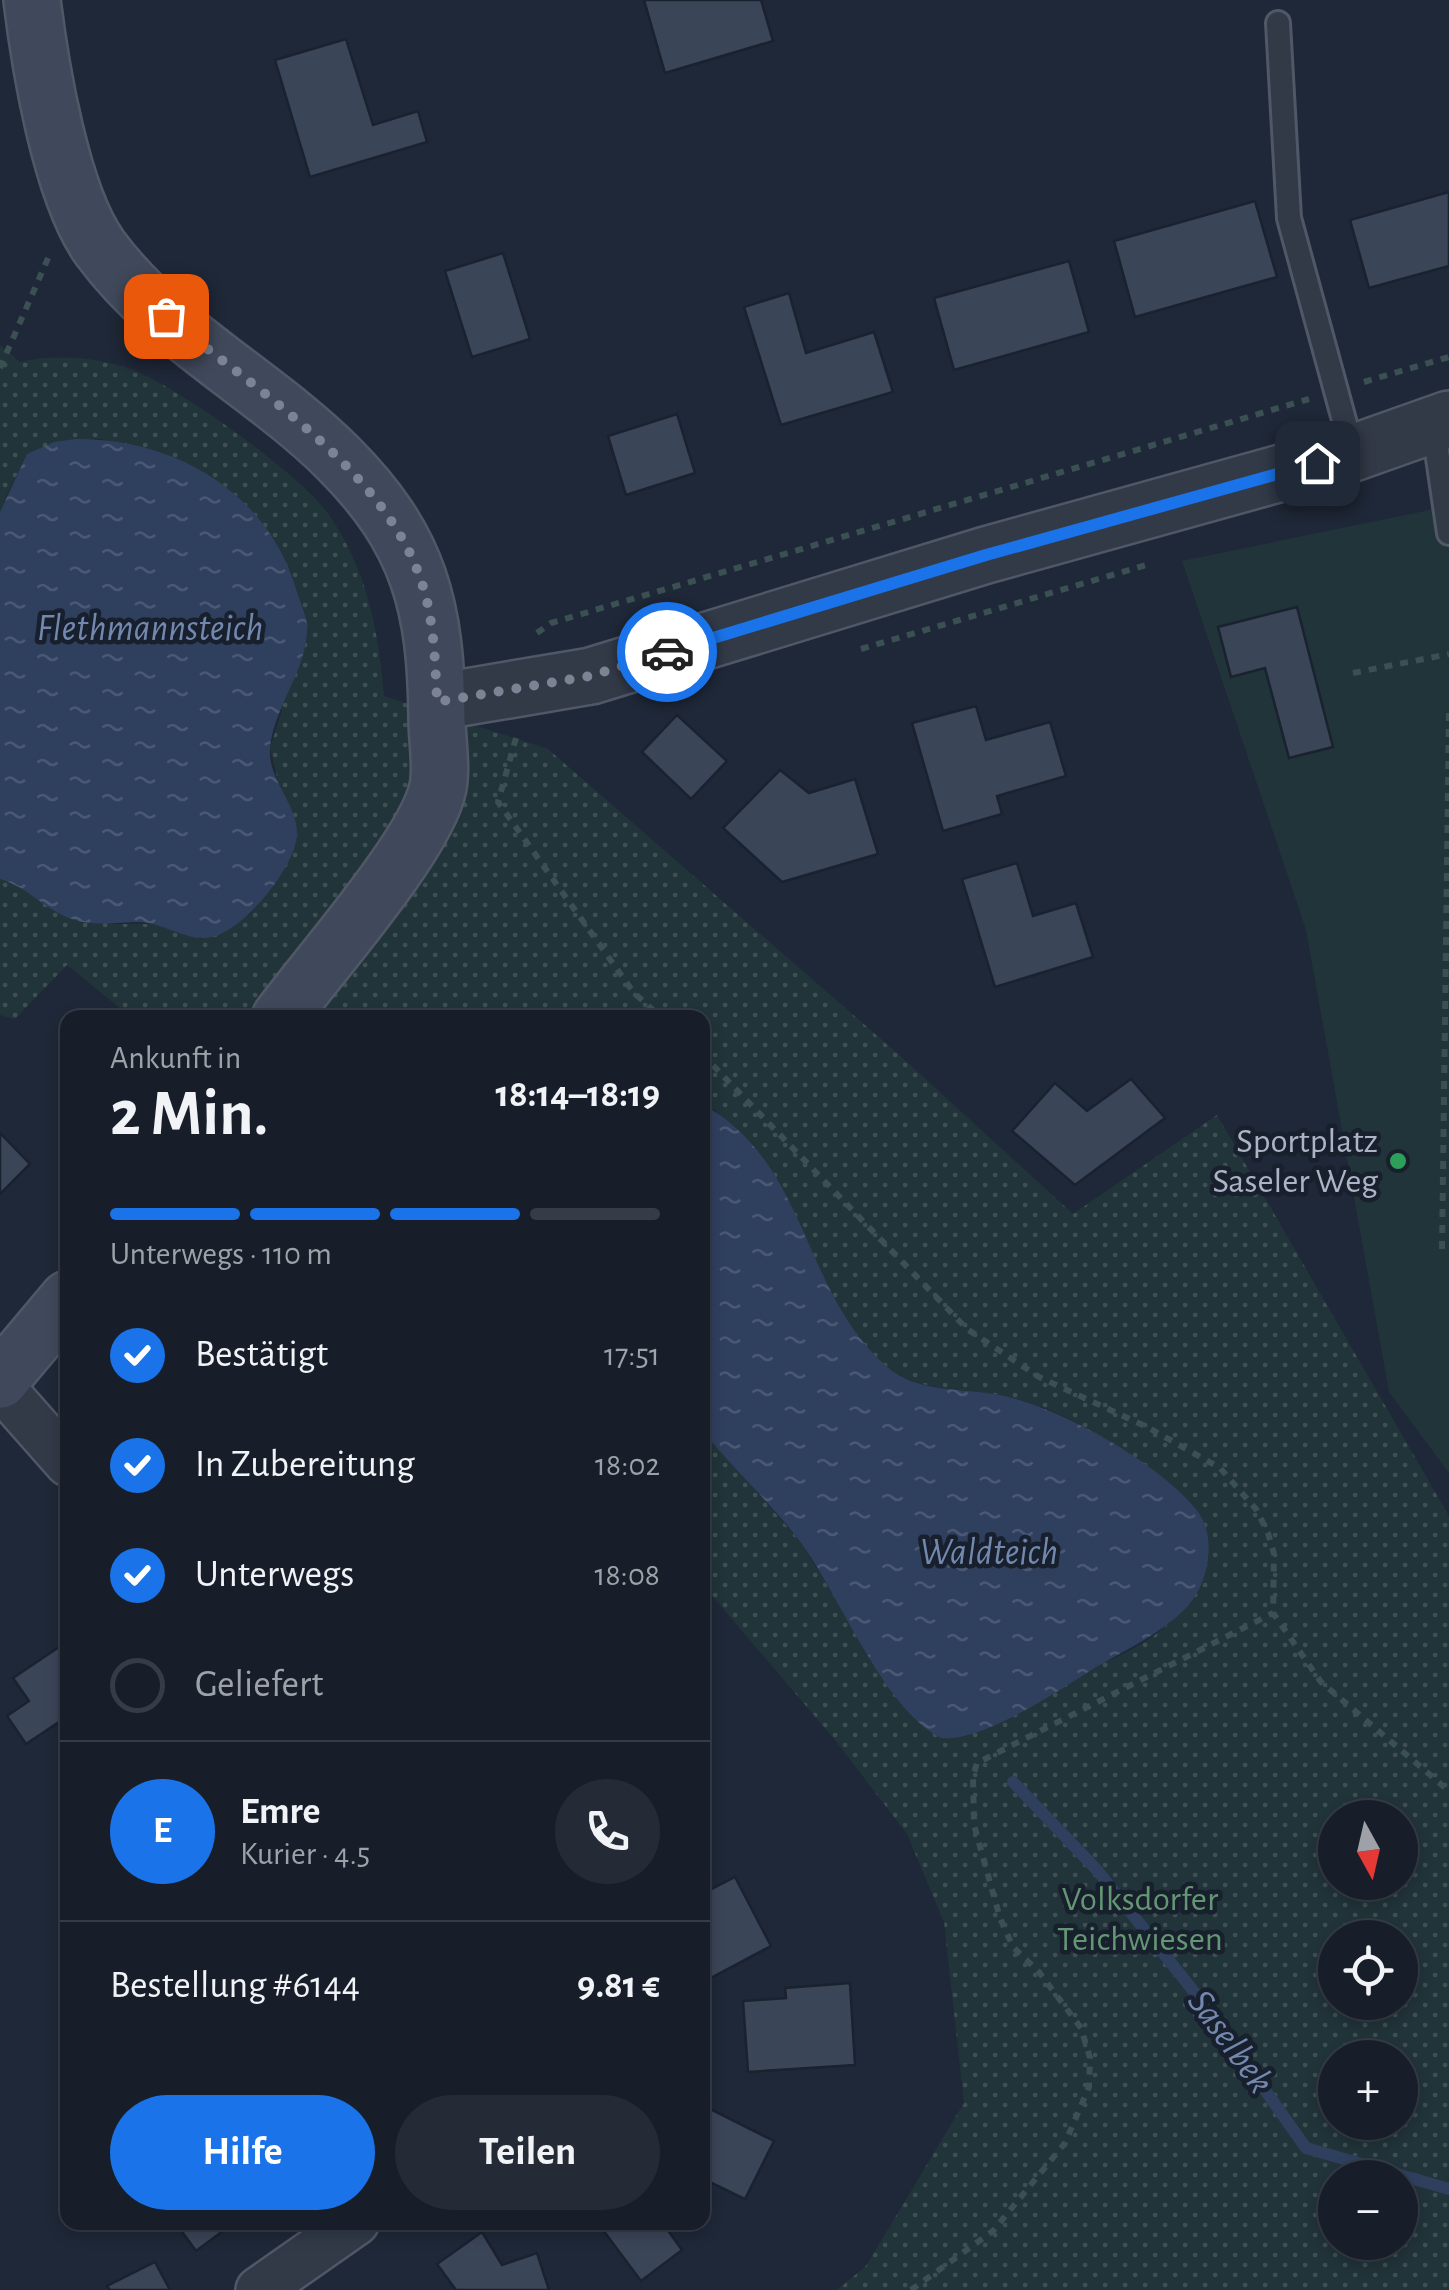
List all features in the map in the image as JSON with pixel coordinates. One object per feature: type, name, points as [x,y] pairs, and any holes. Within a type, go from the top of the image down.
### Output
[{"type":"main road","points":[[32,0],[46,86],[76,195],[97,245],[138,292],[338,458],[400,534],[418,571],[430,612],[438,788],[408,849],[286,1010]]},
{"type":"main road","points":[[0,1383],[60,1308]]},
{"type":"street","points":[[437,702],[590,676],[986,555],[1354,453],[1441,421]]},
{"type":"street","points":[[0,1383],[60,1454]]},
{"type":"street","points":[[259,2290],[345,2230]]},
{"type":"lane","points":[[1278,24],[1289,218],[1354,453]]},
{"type":"lane","points":[[1441,421],[1449,532]]},
{"type":"path","points":[[0,368],[76,195]]},
{"type":"path","points":[[522,644],[552,623],[1449,357]]},
{"type":"path","points":[[855,650],[1157,562]]},
{"type":"path","points":[[1353,673],[1449,654]]},
{"type":"path","points":[[1442,1249],[1449,710]]},
{"type":"path","points":[[520,724],[498,802],[634,993],[653,1010]]},
{"type":"path","points":[[710,1062],[968,1328],[1039,1377],[1147,1427],[1220,1468],[1256,1509],[1268,1533],[1274,1554],[1274,1613],[1321,1682],[1449,1791]]},
{"type":"path","points":[[911,2290],[993,2231],[1065,2143],[1090,2087],[1090,2058],[1081,2028],[1039,1972],[1013,1947],[1000,1918],[974,1825],[973,1776],[977,1763],[1274,1613]]},
{"type":"green space","name":"Volksdorfer Teichwiesen","points":[[0,345],[20,362],[48,358],[91,360],[133,370],[208,413],[267,456],[329,515],[353,557],[369,602],[384,696],[548,749],[897,1053],[1073,1214],[1217,1115],[1449,1516],[1449,2290],[837,2290],[866,2266],[964,2103],[944,1922],[907,1834],[835,1740],[710,1593],[710,1439],[800,1541],[883,1675],[1086,1667],[1124,1653],[1168,1624],[1199,1584],[1206,1561],[1206,1537],[1197,1510],[1132,1457],[1062,1415],[1009,1397],[918,1383],[877,1358],[854,1331],[808,1251],[716,1111],[710,1108],[710,1010],[122,1010],[67,965],[15,1019],[0,1015],[0,879],[24,886],[40,900],[114,924],[160,924],[201,939],[251,914],[285,866],[280,789],[270,748],[282,710],[102,439],[47,446],[26,462],[0,512]]},
{"type":"green space","name":"Sportplatz Saseler Weg","points":[[1449,506],[1449,1473],[1389,1392],[1306,930],[1182,561]]},
{"type":"water","name":"Flethmannsteich","points":[[75,439],[147,448],[180,460],[239,498],[263,524],[282,554],[305,616],[302,657],[277,718],[270,749],[274,772],[296,824],[294,849],[263,898],[249,914],[219,935],[197,938],[140,922],[80,921],[62,915],[0,879],[0,512],[27,454],[54,442]]},
{"type":"water","name":"Waldteich","points":[[710,1110],[737,1129],[764,1159],[785,1193],[836,1301],[858,1335],[886,1366],[913,1382],[1032,1404],[1110,1441],[1159,1474],[1196,1509],[1207,1532],[1208,1560],[1194,1598],[1151,1636],[995,1725],[975,1733],[941,1738],[900,1702],[799,1540],[710,1439]]},
{"type":"building","points":[[644,0],[761,0],[773,41],[665,73]]},
{"type":"building","points":[[346,39],[373,125],[418,111],[427,142],[310,177],[275,60]]},
{"type":"building","points":[[1449,192],[1449,266],[1369,288],[1350,220]]},
{"type":"building","points":[[1255,201],[1277,277],[1135,317],[1114,241]]},
{"type":"building","points":[[503,253],[530,339],[472,357],[445,271]]},
{"type":"building","points":[[1069,261],[1089,332],[954,370],[934,298]]},
{"type":"building","points":[[789,293],[806,353],[874,332],[893,392],[781,425],[744,307]]},
{"type":"building","points":[[677,414],[695,473],[626,495],[608,436]]},
{"type":"building","points":[[1297,607],[1333,747],[1289,758],[1265,668],[1231,677],[1218,627]]},
{"type":"building","points":[[976,706],[986,740],[1050,722],[1066,776],[997,796],[1002,814],[943,831],[912,723]]},
{"type":"building","points":[[677,715],[727,761],[691,799],[642,752]]},
{"type":"building","points":[[780,770],[809,793],[855,779],[878,854],[782,882],[723,828]]},
{"type":"building","points":[[1017,863],[1033,916],[1076,903],[1093,957],[995,987],[962,879]]},
{"type":"building","points":[[1131,1079],[1165,1118],[1075,1185],[1012,1131],[1055,1083],[1087,1111]]},
{"type":"building","points":[[0,1133],[30,1164],[0,1194]]},
{"type":"building","points":[[60,1646],[60,1721],[26,1744],[7,1716],[29,1701],[13,1678]]},
{"type":"building","points":[[735,1877],[771,1946],[710,1978],[710,1890]]},
{"type":"building","points":[[850,1983],[855,2065],[748,2072],[743,2001],[786,1998],[785,1988]]},
{"type":"building","points":[[710,2109],[774,2141],[745,2199],[710,2182]]},
{"type":"building","points":[[181,2230],[224,2230],[196,2251]]},
{"type":"building","points":[[603,2230],[668,2230],[682,2250],[641,2281]]},
{"type":"building","points":[[482,2232],[502,2265],[537,2253],[549,2290],[456,2290],[437,2264]]},
{"type":"building","points":[[155,2262],[170,2290],[110,2290],[107,2286]]},
{"type":"waterway","name":"Saselbek","points":[[1013,1782],[1097,1870],[1207,2008],[1306,2148],[1449,2189]]},
{"type":"way so far","points":[[166,316],[338,458],[400,534],[418,571],[430,612],[437,702],[590,676],[667,652]]},
{"type":"place","name":"Sportplatz Saseler Weg","points":[[1398,1161]]},
{"type":"route","points":[[667,652],[986,555],[1317,463]]}]
